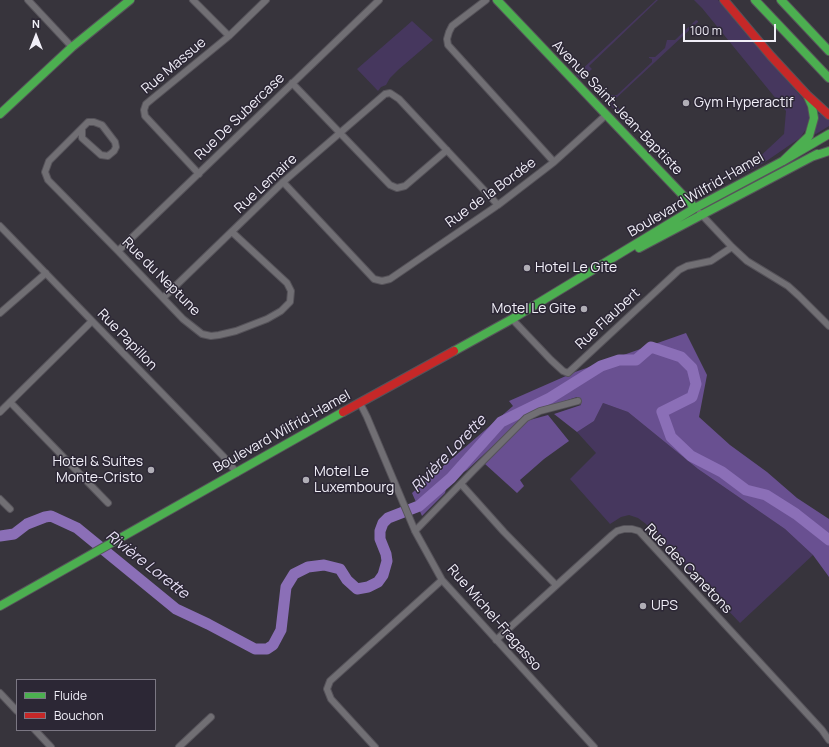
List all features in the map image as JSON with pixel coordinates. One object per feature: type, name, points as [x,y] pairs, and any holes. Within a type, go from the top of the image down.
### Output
[{"type":"main road","name":"Avenue Saint-Jean-Baptiste","points":[[497,0],[695,208]]},
{"type":"main road","points":[[724,0],[771,56],[807,95],[829,115]]},
{"type":"main road","points":[[755,0],[829,78]]},
{"type":"main road","points":[[781,0],[829,51]]},
{"type":"main road","points":[[0,113],[72,47],[127,1]]},
{"type":"main road","points":[[783,161],[809,136],[814,118],[812,106],[807,95]]},
{"type":"main road","name":"Boulevard Wilfrid-Hamel","points":[[0,606],[286,444],[512,319],[695,208],[783,161],[829,134]]},
{"type":"main road","name":"Boulevard Wilfrid-Hamel","points":[[577,280],[702,216],[829,148]]},
{"type":"main road","points":[[811,157],[829,151]]},
{"type":"street","points":[[28,0],[72,47]]},
{"type":"street","points":[[193,0],[229,36]]},
{"type":"street","name":"Rue Massue","points":[[199,174],[145,116],[144,110],[146,104],[229,36],[266,0]]},
{"type":"street","name":"Rue De Subercase","points":[[118,251],[379,0]]},
{"type":"street","points":[[486,0],[452,26],[447,39],[448,45],[554,162]]},
{"type":"street","points":[[292,83],[390,185],[397,188],[405,186],[447,150],[498,205]]},
{"type":"street","name":"Rue Lemaire","points":[[163,298],[283,182],[385,94],[390,93],[399,99],[447,150]]},
{"type":"street","name":"Rue de la Bordée","points":[[283,182],[374,279],[382,281],[390,279],[498,205],[554,162],[606,115]]},
{"type":"street","name":"Rue du Neptune","points":[[82,130],[82,138],[101,155],[108,156],[114,151],[116,145],[114,139],[99,123],[88,122],[82,130],[49,161],[46,168],[46,176],[50,183],[183,319],[202,334],[210,336],[219,335],[236,331],[268,319],[286,307],[292,296],[287,283],[232,232]]},
{"type":"street","name":"Avenue Saint-Jean-Baptiste","points":[[695,208],[747,261],[788,286],[829,326]]},
{"type":"street","name":"Rue Papillon","points":[[0,226],[224,456],[237,473]]},
{"type":"street","name":"Rue Flaubert","points":[[512,319],[551,360],[563,371],[568,373],[679,270],[687,266],[711,262],[732,247]]},
{"type":"street","points":[[0,313],[46,273]]},
{"type":"street","points":[[0,412],[92,321]]},
{"type":"street","points":[[415,531],[526,418],[540,411],[578,401]]},
{"type":"street","points":[[10,402],[108,503]]},
{"type":"street","name":"Rue Michel-Fragasso","points":[[360,403],[368,417],[415,531],[442,580],[594,747]]},
{"type":"street","points":[[461,484],[504,532],[556,585]]},
{"type":"street","points":[[0,499],[10,509]]},
{"type":"street","name":"Rue des Canetons","points":[[496,640],[617,531],[624,528],[632,528],[639,531],[817,724],[829,740]]},
{"type":"street","points":[[375,747],[331,700],[327,689],[330,681],[442,580]]},
{"type":"street","points":[[0,693],[16,710]]},
{"type":"street","points":[[179,747],[211,718]]},
{"type":"street","points":[[36,731],[51,747]]},
{"type":"shaded area","points":[[656,0],[658,0],[589,66],[592,69],[581,79],[576,75]]},
{"type":"shaded area","points":[[694,0],[718,0],[804,100],[810,114],[806,129],[800,138],[765,162],[736,178],[732,174],[732,169],[735,173],[754,162],[784,134],[786,111]]},
{"type":"shaded area","points":[[696,20],[698,22],[612,102],[623,113],[621,116],[605,100],[607,95],[617,95],[652,62],[652,59],[649,57],[655,57],[665,48],[667,40],[675,40]]},
{"type":"shaded area","points":[[412,21],[433,40],[398,70],[390,78],[386,85],[381,87],[378,91],[357,69]]},
{"type":"shaded area","points":[[821,113],[829,120],[829,126],[816,134],[813,133],[817,115]]},
{"type":"shaded area","points":[[686,333],[707,375],[699,417],[730,445],[767,472],[797,498],[829,519],[829,577],[813,555],[785,529],[698,469],[628,412],[603,403],[594,421],[577,432],[554,414],[581,405],[577,397],[540,409],[522,419],[467,470],[448,481],[445,493],[422,516],[412,493],[513,406],[509,401],[575,372]]},
{"type":"shaded area","points":[[603,403],[628,412],[698,469],[785,529],[813,555],[740,623],[646,524],[638,518],[629,515],[621,517],[610,524],[570,479],[596,453],[577,432],[594,421]]},
{"type":"shaded area","points":[[548,415],[569,441],[544,459],[520,480],[524,486],[517,493],[485,464],[526,421]]},
{"type":"waterway","name":"Rivière Lorette","points":[[0,536],[14,534],[27,524],[51,516],[77,528],[176,609],[255,649],[267,649],[273,645],[281,630],[286,587],[294,574],[308,567],[324,565],[340,569],[347,580],[357,589],[368,587],[378,582],[383,575],[387,561],[380,539],[380,531],[383,523],[388,518],[419,506],[451,478],[501,422],[550,398],[601,366],[619,360],[636,360],[651,347],[681,357],[692,368],[696,384],[692,397],[662,412],[671,437],[691,456],[722,472],[746,490],[766,495],[796,514],[829,540]]},
{"type":"traffic: fast","points":[[0,114],[72,47],[130,0]]},
{"type":"traffic: fast","points":[[497,0],[695,208]]},
{"type":"traffic: fast","points":[[755,0],[829,78]]},
{"type":"traffic: fast","points":[[781,0],[829,51]]},
{"type":"traffic: fast","points":[[783,161],[809,136],[814,118],[812,106],[808,97]]},
{"type":"traffic: fast","points":[[454,351],[512,319],[695,208],[783,161],[829,134]]},
{"type":"traffic: fast","points":[[811,157],[829,151]]},
{"type":"traffic: fast","points":[[639,248],[817,154]]},
{"type":"traffic: fast","points":[[0,606],[343,412]]},
{"type":"traffic: jam","points":[[724,0],[771,56],[807,95],[829,115]]},
{"type":"traffic: jam","points":[[343,412],[454,351]]},
{"type":"place","name":"Gym Hyperactif","points":[[686,103]]},
{"type":"place","name":"Hotel Le Gite","points":[[527,268]]},
{"type":"place","name":"Motel Le Gite","points":[[584,309]]},
{"type":"place","name":"Hotel & Suites Monte-Cristo","points":[[151,470]]},
{"type":"place","name":"Motel Le Luxembourg","points":[[306,480]]},
{"type":"place","name":"UPS","points":[[643,606]]}]
